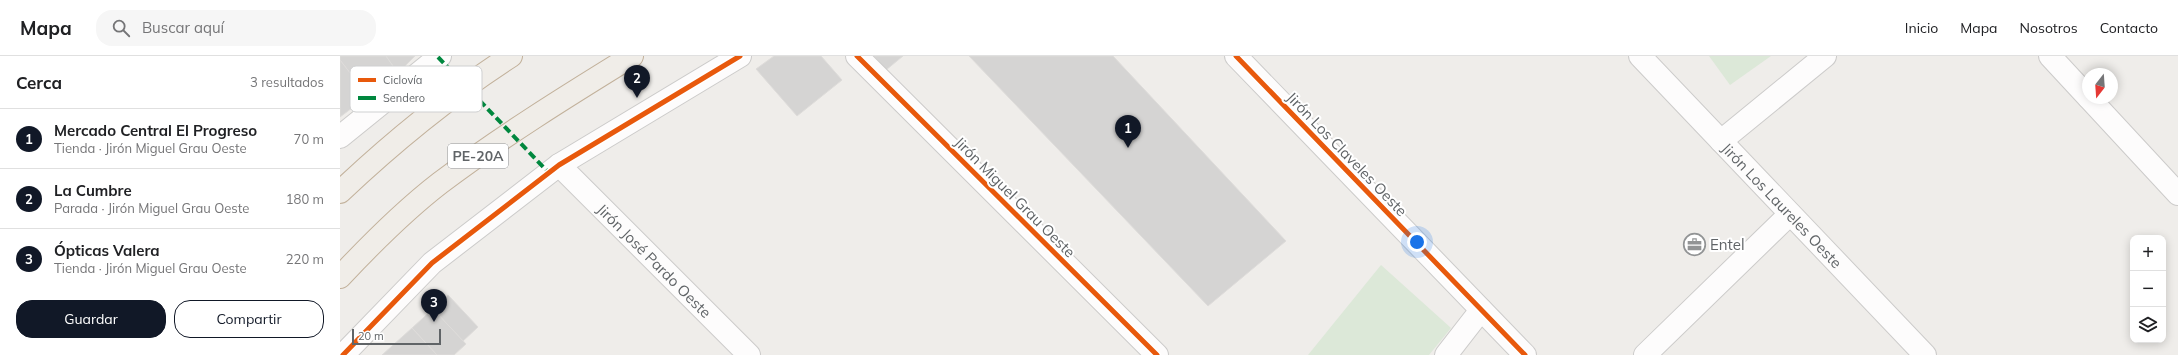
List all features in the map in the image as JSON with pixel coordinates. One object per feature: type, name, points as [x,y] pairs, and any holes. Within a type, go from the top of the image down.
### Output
[{"type":"highway","points":[[482,75],[511,56]]},
{"type":"highway","name":"PE-20A","points":[[340,277],[438,184],[510,133],[632,56]]},
{"type":"highway","points":[[340,192],[391,144],[432,112]]},
{"type":"street","points":[[428,66],[440,56]]},
{"type":"street","points":[[343,355],[432,263],[559,165],[740,56]]},
{"type":"street","name":"Jirón Miguel Grau Oeste","points":[[857,56],[1157,355]]},
{"type":"street","name":"Jirón Los Claveles Oeste","points":[[1236,56],[1525,355]]},
{"type":"street","name":"Jirón Los Laureles Oeste","points":[[1640,56],[1925,355]]},
{"type":"street","points":[[1721,141],[1825,56]]},
{"type":"street","points":[[2050,56],[2082,91]]},
{"type":"street","points":[[2094,104],[2178,194]]},
{"type":"street","points":[[340,137],[371,112]]},
{"type":"street","name":"Jirón José Pardo Oeste","points":[[559,165],[749,355]]},
{"type":"street","points":[[1645,355],[1790,214]]},
{"type":"street","points":[[1446,355],[1481,310]]},
{"type":"green space","points":[[1709,56],[1771,56],[1730,85]]},
{"type":"green space","points":[[1381,265],[1451,328],[1429,355],[1308,355]]},
{"type":"building","points":[[340,56],[386,56],[393,66],[350,66],[350,73],[340,60]]},
{"type":"building","points":[[386,56],[415,56],[405,66],[393,66]]},
{"type":"building","points":[[774,56],[821,56],[842,80],[797,116],[756,69]]},
{"type":"building","points":[[874,56],[903,56],[886,70]]},
{"type":"building","points":[[969,56],[1113,56],[1286,241],[1208,306]]},
{"type":"building","points":[[340,60],[350,73],[350,110],[340,117]]},
{"type":"building","points":[[448,295],[478,327],[463,341],[433,309]]},
{"type":"building","points":[[433,309],[466,344],[454,355],[437,355],[412,328]]},
{"type":"building","points":[[412,328],[437,355],[382,355]]},
{"type":"marked path","points":[[438,57],[447,66]]},
{"type":"marked path","points":[[482,103],[549,173]]},
{"type":"cycle path","points":[[343,355],[432,263],[559,165],[740,56]]},
{"type":"cycle path","points":[[857,56],[1157,355]]},
{"type":"cycle path","points":[[1236,56],[1525,355]]},
{"type":"place","name":"La Cumbre","points":[[637,98]]},
{"type":"place","name":"Mercado Central El Progreso","points":[[1128,148]]},
{"type":"place","name":"Entel","points":[[1695,244]]},
{"type":"place","name":"Ópticas Valera","points":[[434,322]]}]
